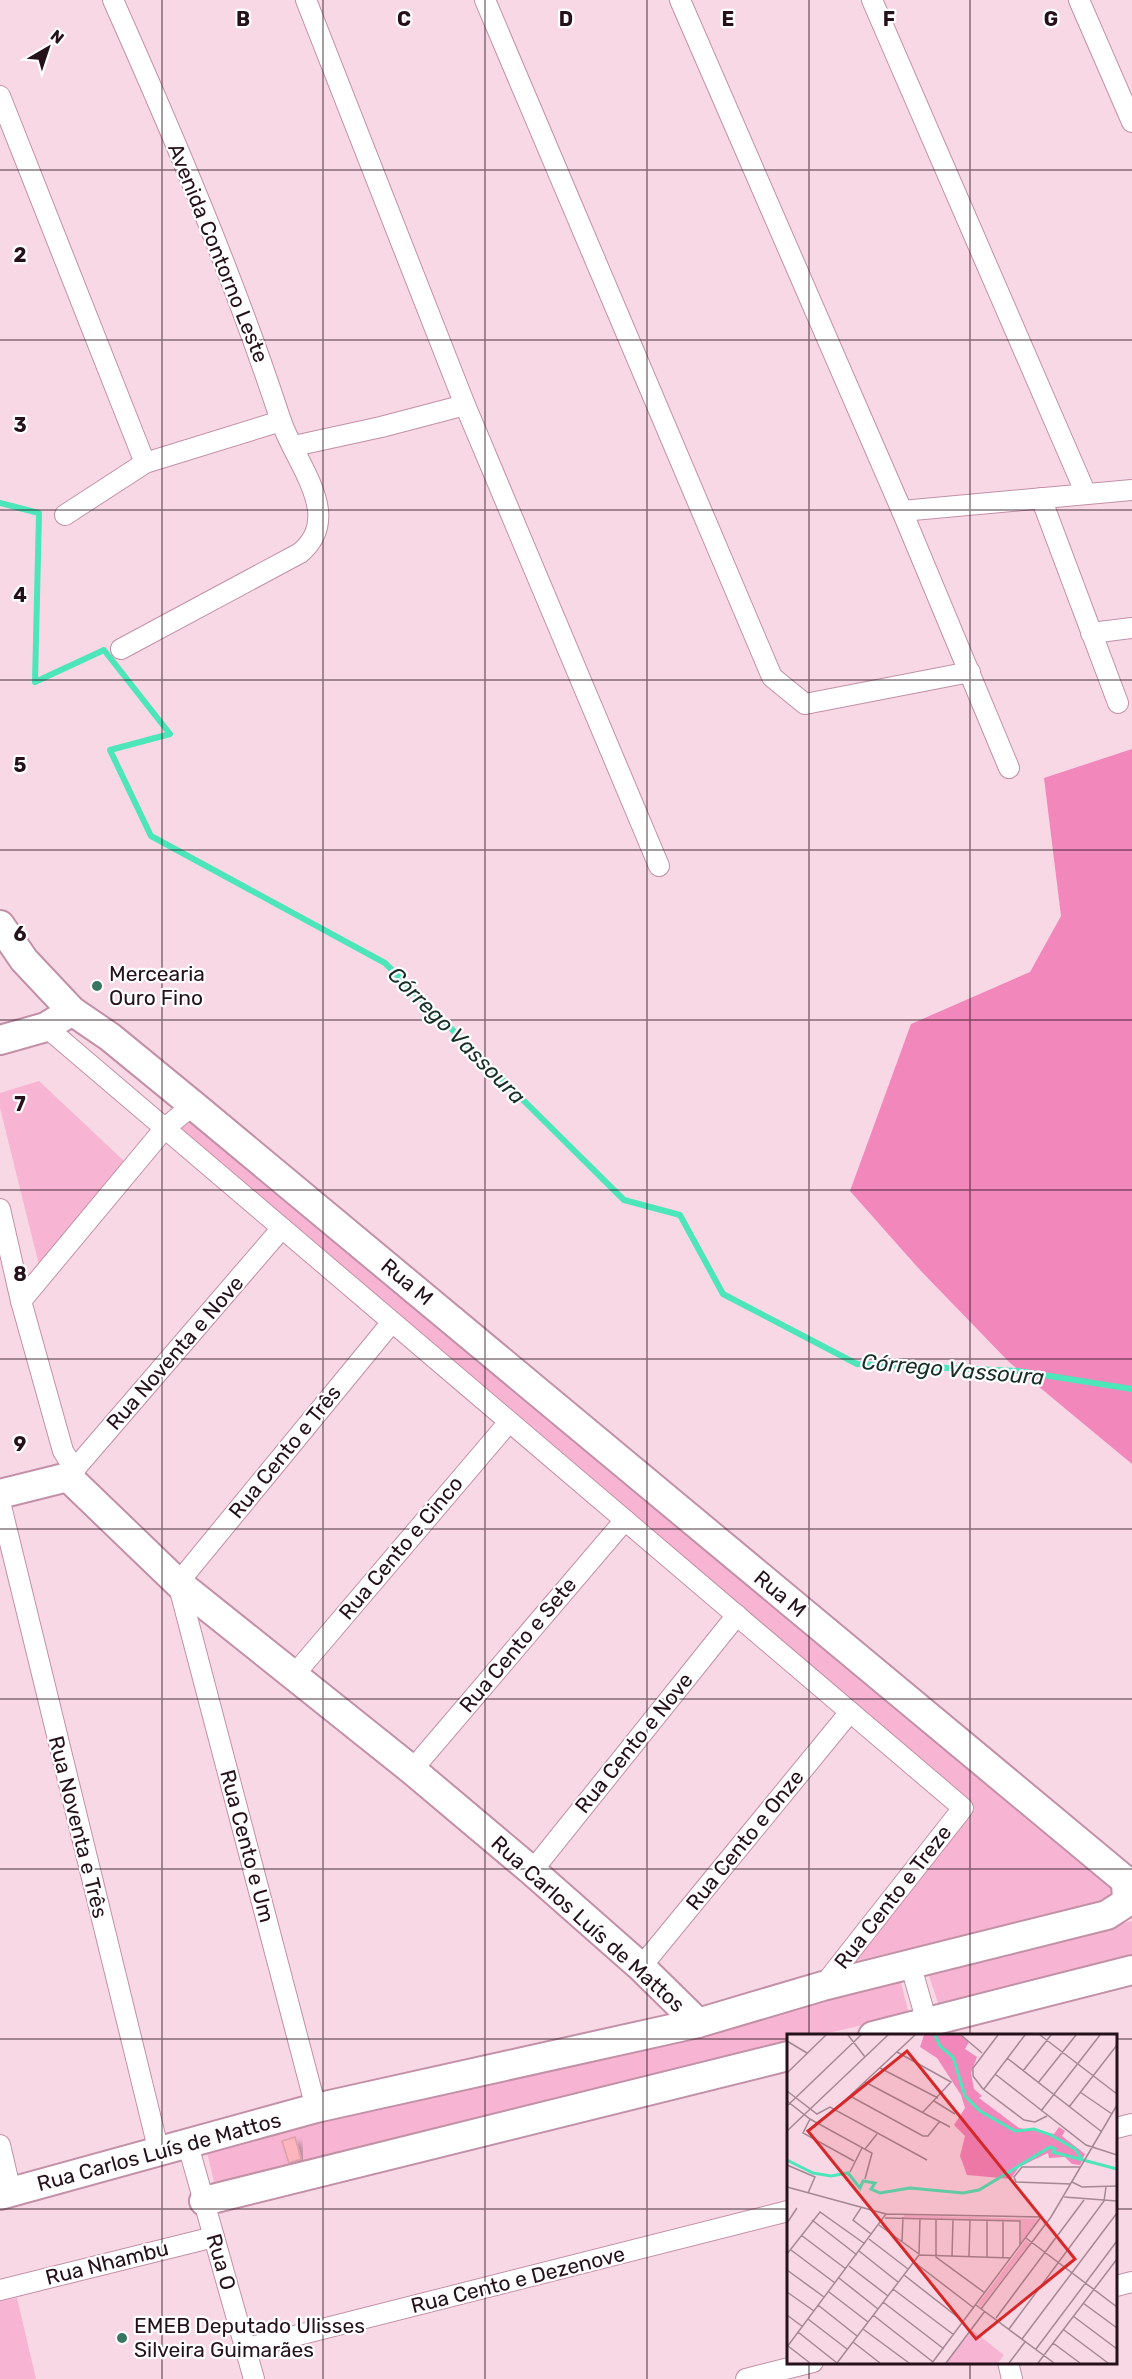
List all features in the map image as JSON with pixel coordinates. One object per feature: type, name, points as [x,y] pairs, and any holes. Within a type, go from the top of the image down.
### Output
[{"type":"street","name":"Avenida Contorno Leste","points":[[113,0],[239,298],[281,422],[294,446],[318,508],[318,523],[313,542],[300,553],[121,649]]},
{"type":"street","points":[[306,0],[465,405],[659,866]]},
{"type":"street","points":[[485,0],[772,677],[804,704],[970,672]]},
{"type":"street","points":[[680,0],[902,511],[1009,768]]},
{"type":"street","points":[[872,0],[1086,494]]},
{"type":"street","points":[[1079,0],[1132,122]]},
{"type":"street","points":[[0,96],[145,464]]},
{"type":"street","points":[[294,446],[381,427],[465,405]]},
{"type":"street","points":[[65,515],[145,464],[281,422]]},
{"type":"street","points":[[902,511],[1132,490]]},
{"type":"street","points":[[1041,498],[1118,703]]},
{"type":"street","points":[[1091,633],[1132,627]]},
{"type":"street","name":"Rua M","points":[[0,926],[24,960],[72,1011],[110,1037],[193,1105],[1126,1881],[1127,1902],[1107,1915],[823,1986],[698,2024]]},
{"type":"street","points":[[0,1040],[46,1027],[72,1011]]},
{"type":"street","name":"Rua M","points":[[46,1027],[963,1808]]},
{"type":"street","points":[[21,1301],[165,1128],[193,1105]]},
{"type":"street","points":[[0,1209],[21,1301],[71,1474],[0,1494]]},
{"type":"street","name":"Rua Noventa e Nove","points":[[71,1474],[282,1228]]},
{"type":"street","name":"Rua Cento e Três","points":[[178,1583],[392,1322]]},
{"type":"street","name":"Rua Cento e Cinco","points":[[294,1675],[509,1422]]},
{"type":"street","name":"Rua Carlos Luís de Mattos","points":[[71,1474],[178,1583],[412,1770],[532,1871],[640,1967],[698,2024]]},
{"type":"street","name":"Rua Noventa e Três","points":[[0,1502],[159,2152]]},
{"type":"street","name":"Rua Cento e Sete","points":[[412,1770],[625,1520]]},
{"type":"street","name":"Rua Cento e Um","points":[[178,1583],[316,2108]]},
{"type":"street","name":"Rua Cento e Nove","points":[[532,1871],[737,1615]]},
{"type":"street","name":"Rua Cento e Onze","points":[[640,1967],[850,1712]]},
{"type":"street","name":"Rua Cento e Treze","points":[[823,1986],[963,1808]]},
{"type":"street","points":[[910,1963],[929,2029]]},
{"type":"street","points":[[889,2034],[929,2029],[1132,1970]]},
{"type":"street","name":"Rua Carlos Luís de Mattos","points":[[6,2194],[316,2108],[698,2024]]},
{"type":"street","points":[[204,2200],[787,2056]]},
{"type":"street","points":[[1117,2128],[1132,2124]]},
{"type":"street","points":[[0,2145],[6,2194]]},
{"type":"street","name":"Rua O","points":[[188,2145],[254,2379]]},
{"type":"street","name":"Rua Cento e Dezenove","points":[[247,2348],[787,2212]]},
{"type":"street","name":"Rua Nhambu","points":[[0,2290],[214,2237]]},
{"type":"street","points":[[1117,2286],[1132,2282]]},
{"type":"street","points":[[746,2379],[805,2364]]},
{"type":"street","points":[[1008,2364],[1012,2379]]},
{"type":"shaded area","points":[[1132,749],[1132,1464],[1009,1362],[920,1270],[850,1191],[911,1024],[1030,972],[1061,916],[1044,778]]},
{"type":"shaded area","points":[[39,1081],[124,1161],[39,1265],[0,1108],[0,1093]]},
{"type":"shaded area","points":[[193,1115],[1117,1881],[1107,1901],[847,1963],[974,1810],[176,1136]]},
{"type":"shaded area","points":[[1132,1921],[1132,1957],[939,2006],[928,1973]]},
{"type":"shaded area","points":[[899,1975],[909,2014],[824,2034],[787,2034],[787,2043],[215,2186],[206,2148]]},
{"type":"shaded area","points":[[17,2298],[36,2379],[0,2379],[0,2301]]},
{"type":"building","points":[[295,2137],[301,2159],[289,2163],[282,2141]]},
{"type":"waterway","name":"Córrego Vassoura","points":[[0,503],[39,513],[35,682],[104,650],[170,734],[110,750],[151,836],[385,963],[624,1200],[680,1215],[723,1294],[857,1364],[1018,1371],[1132,1389]]},
{"type":"place","name":"Mercearia Ouro Fino","points":[[97,986]]},
{"type":"place","name":"EMEB Deputado Ulisses Silveira Guimarães","points":[[122,2338]]}]
